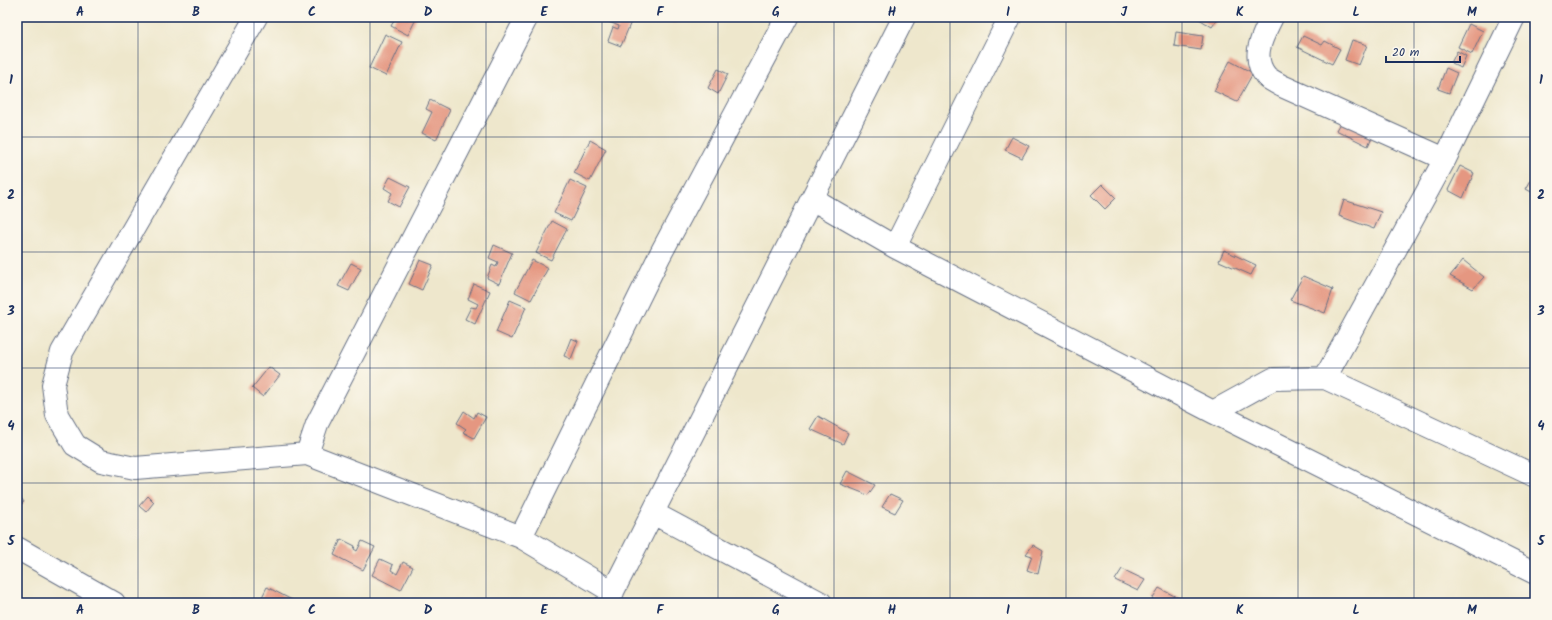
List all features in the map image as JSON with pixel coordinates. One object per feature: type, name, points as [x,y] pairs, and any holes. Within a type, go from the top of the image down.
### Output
[{"type":"street","points":[[256,17],[62,352],[53,385],[57,415],[75,445],[100,461],[136,468],[307,454],[521,537],[610,597],[904,17]]},
{"type":"street","points":[[307,454],[317,424],[527,17]]},
{"type":"street","points":[[521,537],[660,255],[787,17]]},
{"type":"street","points":[[895,247],[1010,17]]},
{"type":"street","points":[[1272,17],[1259,45],[1258,60],[1266,76],[1282,86],[1444,159]]},
{"type":"street","points":[[1325,378],[1444,159],[1514,17]]},
{"type":"street","points":[[812,198],[895,247],[1213,412],[1535,573]]},
{"type":"street","points":[[1213,412],[1273,379],[1325,378],[1535,476]]},
{"type":"street","points":[[653,513],[821,603]]},
{"type":"street","points":[[17,548],[114,603]]},
{"type":"building","points":[[396,17],[417,17],[408,35],[391,26]]},
{"type":"building","points":[[611,17],[633,17],[621,46],[608,41],[613,27],[618,29],[619,26],[609,22]]},
{"type":"building","points":[[661,17],[678,17],[675,23]]},
{"type":"building","points":[[1196,17],[1219,17],[1212,27]]},
{"type":"building","points":[[1469,24],[1483,31],[1472,54],[1458,47]]},
{"type":"building","points":[[1176,32],[1203,36],[1201,50],[1174,46]]},
{"type":"building","points":[[385,34],[402,42],[386,76],[369,68]]},
{"type":"building","points":[[1303,36],[1322,45],[1325,41],[1340,49],[1332,64],[1297,47]]},
{"type":"building","points":[[1352,40],[1367,45],[1359,65],[1345,60]]},
{"type":"building","points":[[1457,51],[1466,56],[1461,68],[1451,63]]},
{"type":"building","points":[[1230,61],[1253,73],[1237,102],[1214,91]]},
{"type":"building","points":[[1446,68],[1457,73],[1449,93],[1438,89]]},
{"type":"building","points":[[718,69],[728,74],[718,94],[708,88]]},
{"type":"building","points":[[430,100],[450,110],[436,140],[422,133],[432,112],[426,109]]},
{"type":"building","points":[[1343,118],[1374,132],[1368,146],[1336,130]]},
{"type":"building","points":[[1012,137],[1029,146],[1022,158],[1005,150]]},
{"type":"building","points":[[590,140],[606,149],[590,181],[574,173]]},
{"type":"building","points":[[1460,166],[1474,173],[1463,198],[1448,190]]},
{"type":"building","points":[[1535,173],[1535,194],[1526,189]]},
{"type":"building","points":[[390,177],[410,187],[399,207],[388,201],[392,193],[384,188]]},
{"type":"building","points":[[570,180],[587,188],[571,221],[554,213]]},
{"type":"building","points":[[1102,184],[1116,198],[1105,209],[1091,195]]},
{"type":"building","points":[[1344,200],[1381,212],[1374,229],[1339,216]]},
{"type":"building","points":[[552,221],[567,229],[551,260],[536,253]]},
{"type":"building","points":[[494,245],[512,253],[499,284],[487,278],[492,265],[496,267],[498,262],[489,258]]},
{"type":"building","points":[[1224,250],[1256,265],[1251,275],[1219,261]]},
{"type":"building","points":[[420,260],[433,265],[422,290],[409,284]]},
{"type":"building","points":[[532,260],[548,268],[531,300],[515,292]]},
{"type":"building","points":[[1463,260],[1484,277],[1473,289],[1450,276]]},
{"type":"building","points":[[351,263],[361,268],[349,291],[338,286]]},
{"type":"building","points":[[1303,276],[1333,289],[1325,313],[1290,300]]},
{"type":"building","points":[[474,284],[490,291],[475,324],[465,319],[471,307],[476,308],[478,304],[468,299]]},
{"type":"building","points":[[510,300],[526,307],[512,339],[496,332]]},
{"type":"building","points":[[571,338],[578,341],[571,359],[564,356]]},
{"type":"building","points":[[269,367],[280,375],[263,397],[252,388]]},
{"type":"building","points":[[464,411],[474,418],[477,412],[486,417],[474,438],[463,432],[466,429],[457,423]]},
{"type":"building","points":[[818,416],[848,433],[843,444],[810,429]]},
{"type":"building","points":[[847,471],[875,485],[868,495],[840,484]]},
{"type":"building","points":[[17,492],[24,502],[17,507]]},
{"type":"building","points":[[890,494],[903,500],[895,513],[882,507]]},
{"type":"building","points":[[148,496],[154,502],[146,512],[139,506]]},
{"type":"building","points":[[341,539],[355,546],[354,549],[357,551],[362,541],[375,547],[363,570],[334,555]]},
{"type":"building","points":[[1033,545],[1043,551],[1038,574],[1027,570],[1032,556],[1026,554]]},
{"type":"building","points":[[380,559],[393,565],[391,570],[397,574],[403,562],[413,567],[401,590],[372,575]]},
{"type":"building","points":[[1122,569],[1145,580],[1138,591],[1115,580]]},
{"type":"building","points":[[267,587],[292,600],[290,603],[259,603]]},
{"type":"building","points":[[1159,588],[1184,601],[1183,603],[1159,603],[1152,599]]}]
